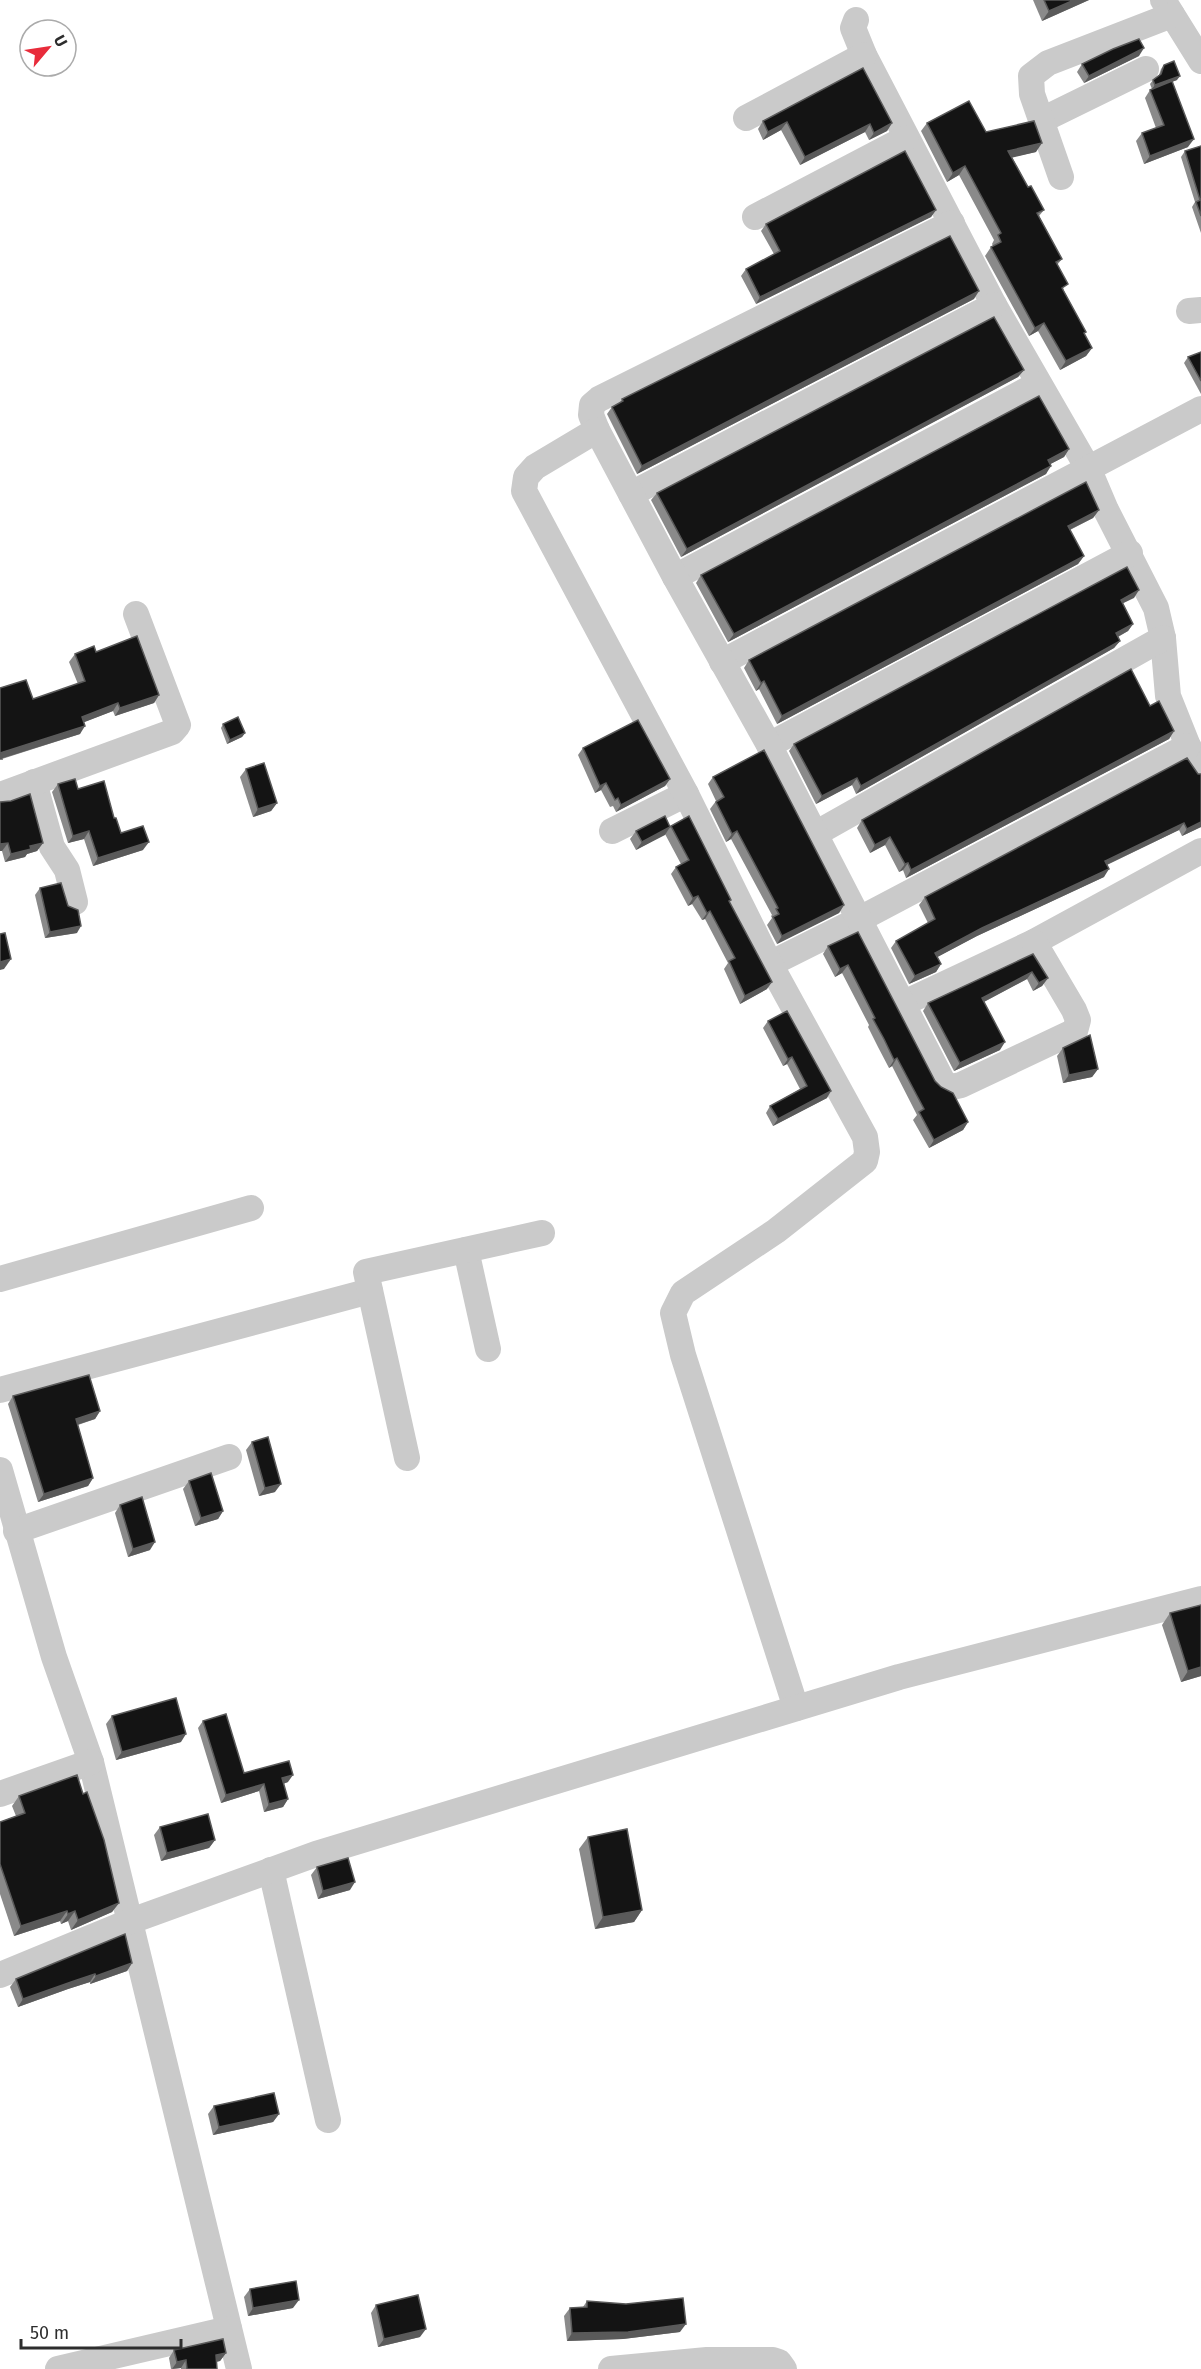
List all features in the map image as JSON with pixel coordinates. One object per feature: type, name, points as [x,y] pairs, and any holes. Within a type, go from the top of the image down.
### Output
[{"type":"street","points":[[1061,177],[1032,94],[1031,76],[1048,63],[1168,8],[1200,58]]},
{"type":"street","points":[[856,20],[853,28],[864,55],[906,138],[1038,384],[1089,470],[1106,510],[1130,553],[1156,608],[1163,638],[1168,696],[1188,746],[1201,769]]},
{"type":"street","points":[[746,118],[864,55]]},
{"type":"street","points":[[1042,120],[1146,69]]},
{"type":"street","points":[[755,217],[906,138]]},
{"type":"street","points":[[952,223],[599,399],[592,405],[591,415],[675,578],[769,745],[943,1082],[952,1087],[961,1085],[1075,1031],[1078,1020],[1074,1010],[1034,942]]},
{"type":"street","points":[[631,494],[994,304]]},
{"type":"street","points":[[675,578],[1038,384]]},
{"type":"street","points":[[722,662],[1201,409]]},
{"type":"street","points":[[597,430],[535,467],[526,477],[524,491],[686,794],[770,964],[865,1137],[867,1152],[865,1161],[776,1231],[683,1293],[673,1313],[683,1355],[796,1708]]},
{"type":"street","points":[[769,745],[1130,553]]},
{"type":"street","points":[[0,795],[172,732],[178,724],[136,614]]},
{"type":"street","points":[[815,834],[1163,638]]},
{"type":"street","points":[[770,964],[1188,746]]},
{"type":"street","points":[[34,782],[52,847],[67,870],[75,902]]},
{"type":"street","points":[[612,831],[686,794]]},
{"type":"street","points":[[902,1004],[1034,942],[1201,851]]},
{"type":"street","points":[[0,1279],[251,1208]]},
{"type":"street","points":[[407,1458],[366,1272],[542,1233]]},
{"type":"street","points":[[466,1250],[488,1349]]},
{"type":"street","points":[[0,1390],[370,1291]]},
{"type":"street","points":[[16,1531],[229,1456]]},
{"type":"street","points":[[1,1477],[54,1657],[91,1762],[239,2369]]},
{"type":"street","points":[[0,1975],[131,1921],[316,1854],[899,1677],[1201,1599]]},
{"type":"street","points":[[0,1794],[91,1762]]},
{"type":"street","points":[[271,1870],[328,2120]]},
{"type":"street","points":[[58,2369],[229,2329]]},
{"type":"street","points":[[611,2369],[706,2360],[774,2360],[779,2362],[783,2369]]},
{"type":"building","points":[[1044,0],[1074,0],[1049,11]]},
{"type":"building","points":[[1139,39],[1144,48],[1089,76],[1082,64],[1113,49]]},
{"type":"building","points":[[1174,61],[1180,76],[1155,85],[1153,80],[1161,74],[1164,65]]},
{"type":"building","points":[[863,68],[892,123],[874,133],[870,124],[805,157],[787,122],[768,132],[763,121]]},
{"type":"building","points":[[1172,81],[1194,139],[1150,156],[1142,133],[1164,125],[1150,90]]},
{"type":"building","points":[[969,101],[986,132],[1034,121],[1042,143],[1008,151],[1044,210],[1037,213],[1062,259],[1056,262],[1068,284],[1062,288],[1092,348],[1066,361],[1044,323],[1035,328],[991,247],[1001,242],[998,235],[1001,233],[965,166],[953,173],[927,123]]},
{"type":"building","points":[[1201,146],[1201,216],[1196,202],[1200,200],[1185,151]]},
{"type":"building","points":[[905,151],[936,210],[760,297],[746,269],[780,251],[766,224]]},
{"type":"building","points":[[950,236],[979,291],[642,466],[612,407],[623,401],[622,399]]},
{"type":"building","points":[[994,317],[1024,370],[687,549],[657,493]]},
{"type":"building","points":[[1201,352],[1201,381],[1188,357]]},
{"type":"building","points":[[1039,396],[1069,449],[1048,460],[1051,466],[734,634],[701,575]]},
{"type":"building","points":[[1086,482],[1099,510],[1068,526],[1084,556],[782,716],[764,681],[761,683],[749,660]]},
{"type":"building","points":[[1127,567],[1139,590],[1121,600],[1133,624],[1116,633],[1120,641],[861,786],[857,778],[822,796],[794,744]]},
{"type":"building","points":[[137,636],[159,695],[120,708],[118,703],[82,717],[85,726],[0,753],[0,688],[26,680],[33,699],[85,681],[75,654],[94,646],[96,652]]},
{"type":"building","points":[[1131,669],[1150,706],[1159,701],[1174,731],[911,870],[908,863],[905,864],[890,837],[875,845],[862,820]]},
{"type":"building","points":[[238,717],[245,733],[230,740],[223,724]]},
{"type":"building","points":[[638,720],[670,779],[621,805],[618,798],[615,800],[606,783],[600,786],[583,748]]},
{"type":"building","points":[[764,750],[844,905],[782,936],[773,917],[779,914],[776,909],[778,908],[737,831],[732,834],[716,802],[724,797],[713,777]]},
{"type":"building","points":[[1187,758],[1198,774],[1201,774],[1201,822],[1187,829],[1184,823],[1105,861],[1109,869],[982,928],[935,953],[941,964],[915,976],[896,941],[935,919],[925,897]]},
{"type":"building","points":[[264,763],[277,803],[258,809],[246,769]]},
{"type":"building","points":[[75,779],[78,789],[104,781],[114,818],[116,818],[121,833],[143,826],[149,842],[98,858],[89,831],[73,836],[58,784]]},
{"type":"building","points":[[30,794],[43,843],[11,854],[8,843],[0,844],[0,802],[11,801]]},
{"type":"building","points":[[665,816],[670,827],[642,842],[636,831]]},
{"type":"building","points":[[689,816],[731,900],[729,901],[772,982],[745,996],[729,961],[735,958],[710,911],[707,913],[698,896],[693,898],[676,867],[689,860],[671,826]]},
{"type":"building","points":[[61,883],[68,906],[78,910],[81,926],[50,932],[40,888]]},
{"type":"building","points":[[858,932],[935,1081],[953,1093],[968,1122],[934,1140],[919,1112],[924,1109],[897,1058],[894,1060],[848,965],[840,969],[828,946]]},
{"type":"building","points":[[5,933],[11,959],[0,962],[0,934]]},
{"type":"building","points":[[1033,954],[1048,978],[1039,983],[1032,972],[982,998],[1005,1042],[960,1063],[928,1003]]},
{"type":"building","points":[[787,1011],[831,1091],[778,1119],[770,1106],[807,1086],[792,1057],[788,1059],[768,1021]]},
{"type":"building","points":[[1090,1035],[1098,1069],[1069,1075],[1063,1048]]},
{"type":"building","points":[[89,1375],[100,1411],[76,1419],[93,1478],[44,1494],[13,1396]]},
{"type":"building","points":[[268,1437],[281,1484],[265,1488],[252,1442]]},
{"type":"building","points":[[211,1473],[223,1511],[201,1518],[189,1481]]},
{"type":"building","points":[[142,1497],[155,1542],[133,1549],[120,1505]]},
{"type":"building","points":[[1201,1605],[1201,1667],[1188,1671],[1170,1613]]},
{"type":"building","points":[[176,1698],[186,1734],[122,1752],[112,1716]]},
{"type":"building","points":[[226,1714],[244,1773],[289,1761],[293,1775],[282,1778],[288,1799],[269,1804],[264,1784],[226,1795],[203,1721]]},
{"type":"building","points":[[77,1775],[83,1794],[87,1792],[104,1840],[119,1903],[78,1920],[75,1911],[68,1914],[67,1911],[21,1926],[0,1864],[0,1822],[25,1813],[19,1796]]},
{"type":"building","points":[[208,1814],[215,1840],[167,1853],[160,1827]]},
{"type":"building","points":[[627,1829],[642,1910],[603,1917],[588,1837]]},
{"type":"building","points":[[348,1858],[355,1882],[323,1891],[317,1867]]},
{"type":"building","points":[[125,1934],[132,1963],[23,1999],[16,1979]]},
{"type":"building","points":[[274,2093],[279,2114],[219,2127],[214,2106]]},
{"type":"building","points":[[296,2281],[299,2300],[253,2308],[250,2289]]},
{"type":"building","points":[[418,2295],[426,2329],[384,2339],[376,2305]]},
{"type":"building","points":[[683,2298],[686,2324],[628,2332],[572,2333],[570,2308],[587,2307],[587,2301],[626,2304]]},
{"type":"building","points":[[223,2339],[226,2353],[216,2355],[217,2369],[187,2369],[186,2360],[177,2362],[174,2350]]}]
